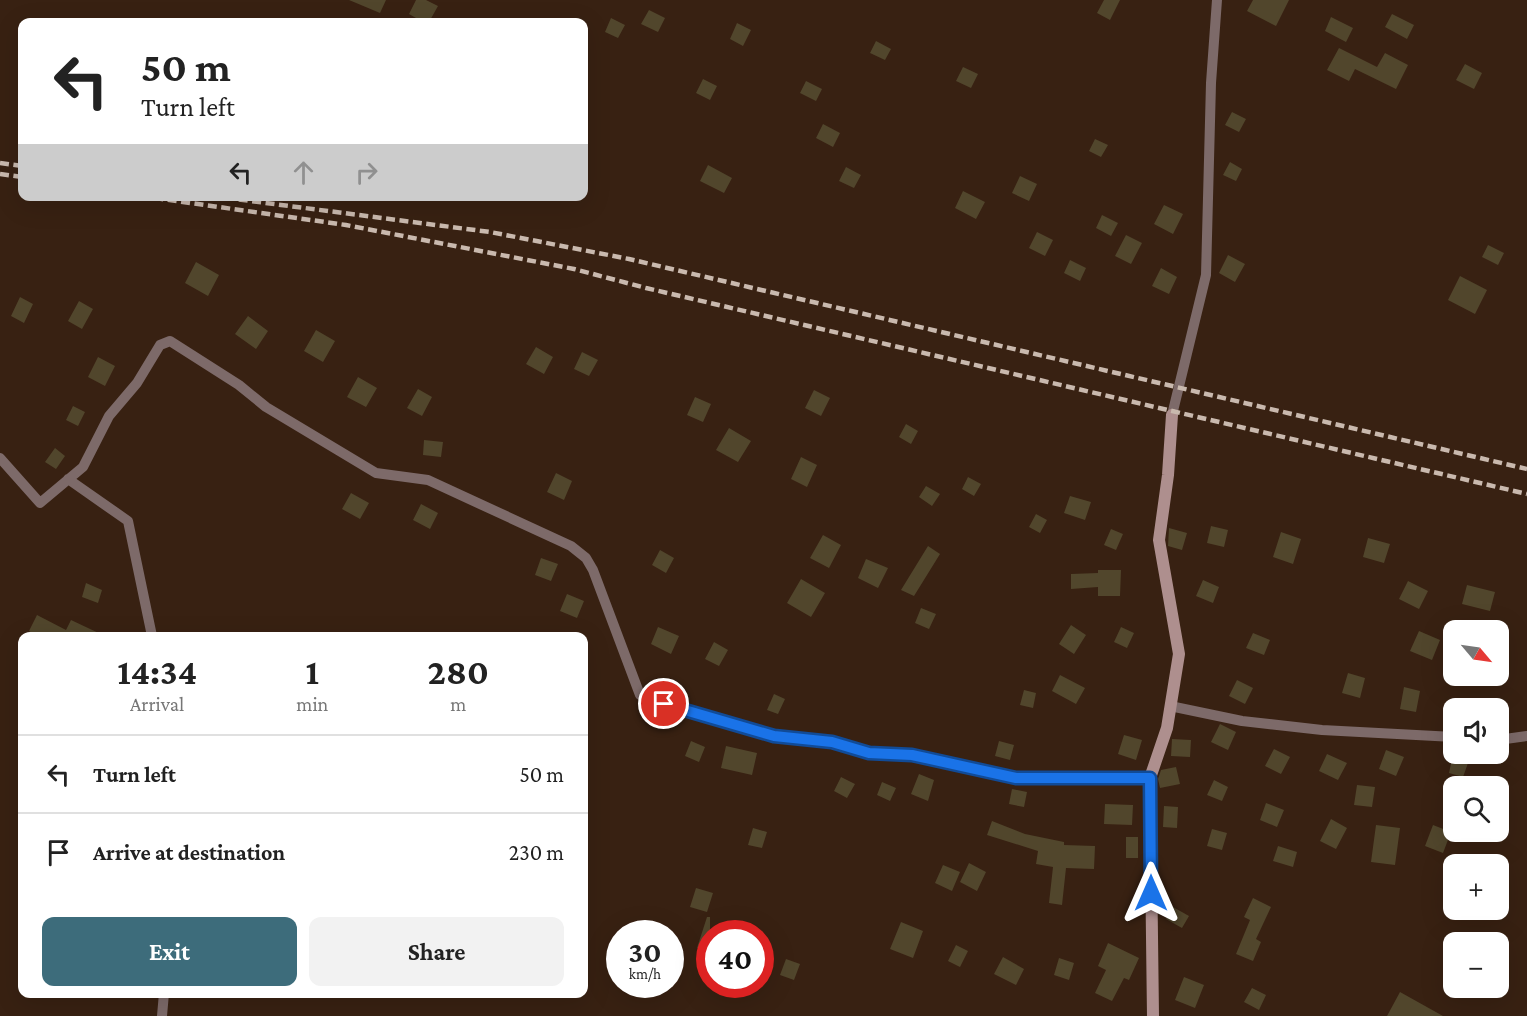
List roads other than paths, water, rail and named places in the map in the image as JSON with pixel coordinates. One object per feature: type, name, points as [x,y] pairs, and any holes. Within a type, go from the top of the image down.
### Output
[{"type":"street","points":[[1153,1016],[1150,778],[1167,728],[1179,654],[1159,540],[1168,475],[1172,415],[1206,275],[1211,83],[1217,0]]},
{"type":"street","points":[[0,458],[40,503],[83,466],[109,416],[137,383],[160,345],[170,340],[239,385],[266,407],[376,472],[428,480],[571,546],[586,558],[592,570],[640,695],[730,725],[774,736],[832,742],[869,753],[912,755],[1016,778],[1150,778]]},
{"type":"street","points":[[68,479],[128,521],[151,632]]},
{"type":"street","points":[[1170,706],[1242,721],[1311,729],[1443,736]]},
{"type":"street","points":[[1509,738],[1527,736]]},
{"type":"street","points":[[162,1016],[164,998]]},
{"type":"railway","points":[[0,163],[18,165]]},
{"type":"railway","points":[[0,174],[18,176]]},
{"type":"railway","points":[[176,201],[346,225],[574,269],[646,288],[1527,494]]},
{"type":"railway","points":[[251,201],[490,232],[629,259],[1527,469]]}]
